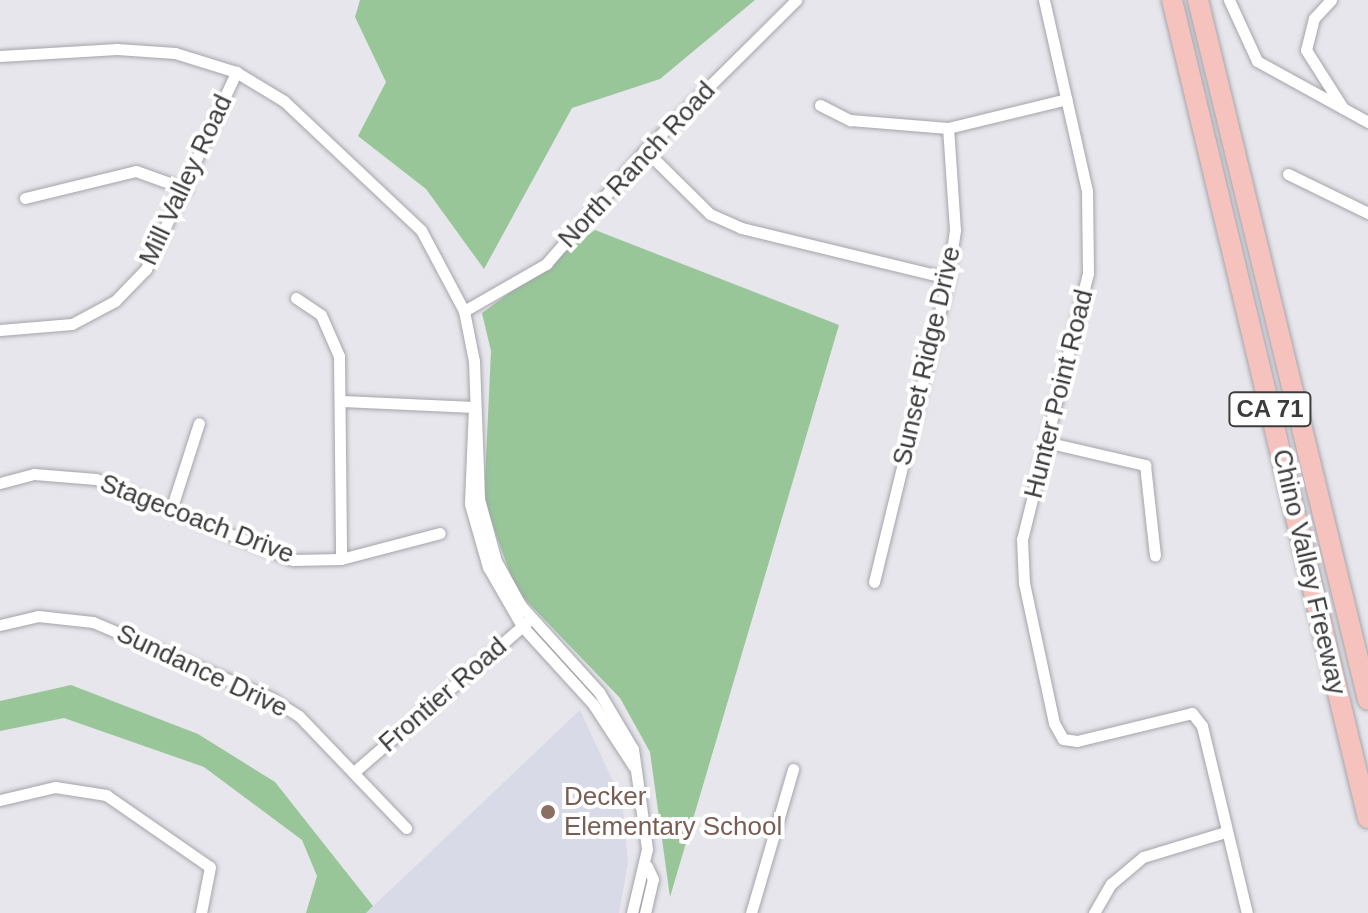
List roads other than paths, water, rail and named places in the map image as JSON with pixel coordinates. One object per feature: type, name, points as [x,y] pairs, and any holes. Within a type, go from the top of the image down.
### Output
[{"type":"highway","name":"Chino Valley Freeway","points":[[1172,0],[1368,818]]},
{"type":"highway","name":"Chino Valley Freeway","points":[[1198,0],[1368,700]]},
{"type":"street","name":"North Ranch Road","points":[[464,311],[546,264],[645,150],[796,0]]},
{"type":"street","name":"Hunter Point Road","points":[[1044,0],[1087,181],[1088,273],[1050,443],[1022,539],[1024,583],[1063,739],[1192,713],[1202,726],[1226,832]]},
{"type":"street","points":[[1229,0],[1257,61],[1368,122]]},
{"type":"street","points":[[1331,0],[1314,18],[1306,50],[1346,112]]},
{"type":"street","points":[[0,56],[117,49],[175,53],[236,72],[284,101],[390,196],[440,257],[464,311],[474,407],[468,460],[475,526],[527,623],[593,704],[634,767],[647,866],[653,879],[645,913]]},
{"type":"street","name":"Mill Valley Road","points":[[0,330],[72,324],[115,301],[146,269],[186,189],[236,72]]},
{"type":"street","points":[[820,105],[850,120],[948,128],[1067,99]]},
{"type":"street","name":"Sunset Ridge Drive","points":[[874,582],[948,278],[955,230],[948,128]]},
{"type":"street","points":[[645,150],[710,214],[741,228],[948,278]]},
{"type":"street","points":[[25,198],[136,171],[186,189]]},
{"type":"street","points":[[1288,174],[1368,213]]},
{"type":"street","points":[[296,298],[321,315],[339,356],[342,401],[341,559]]},
{"type":"street","points":[[342,401],[474,407]]},
{"type":"street","points":[[171,510],[199,423]]},
{"type":"street","points":[[1050,443],[1145,465],[1155,555]]},
{"type":"street","name":"Stagecoach Drive","points":[[0,483],[34,474],[96,479],[293,560],[341,559],[440,533]]},
{"type":"street","name":"Sundance Drive","points":[[0,625],[38,616],[93,622],[271,698],[354,772],[406,828]]},
{"type":"street","name":"Frontier Road","points":[[354,772],[527,623]]},
{"type":"street","points":[[751,913],[793,769]]},
{"type":"street","points":[[0,800],[55,787],[106,795],[202,858],[212,881],[201,913]]},
{"type":"street","points":[[1094,913],[1111,884],[1143,857],[1226,832],[1247,913]]},
{"type":"street","points":[[632,913],[647,866]]},
{"type":"place","name":"Decker Elementary School","points":[[548,812]]}]
